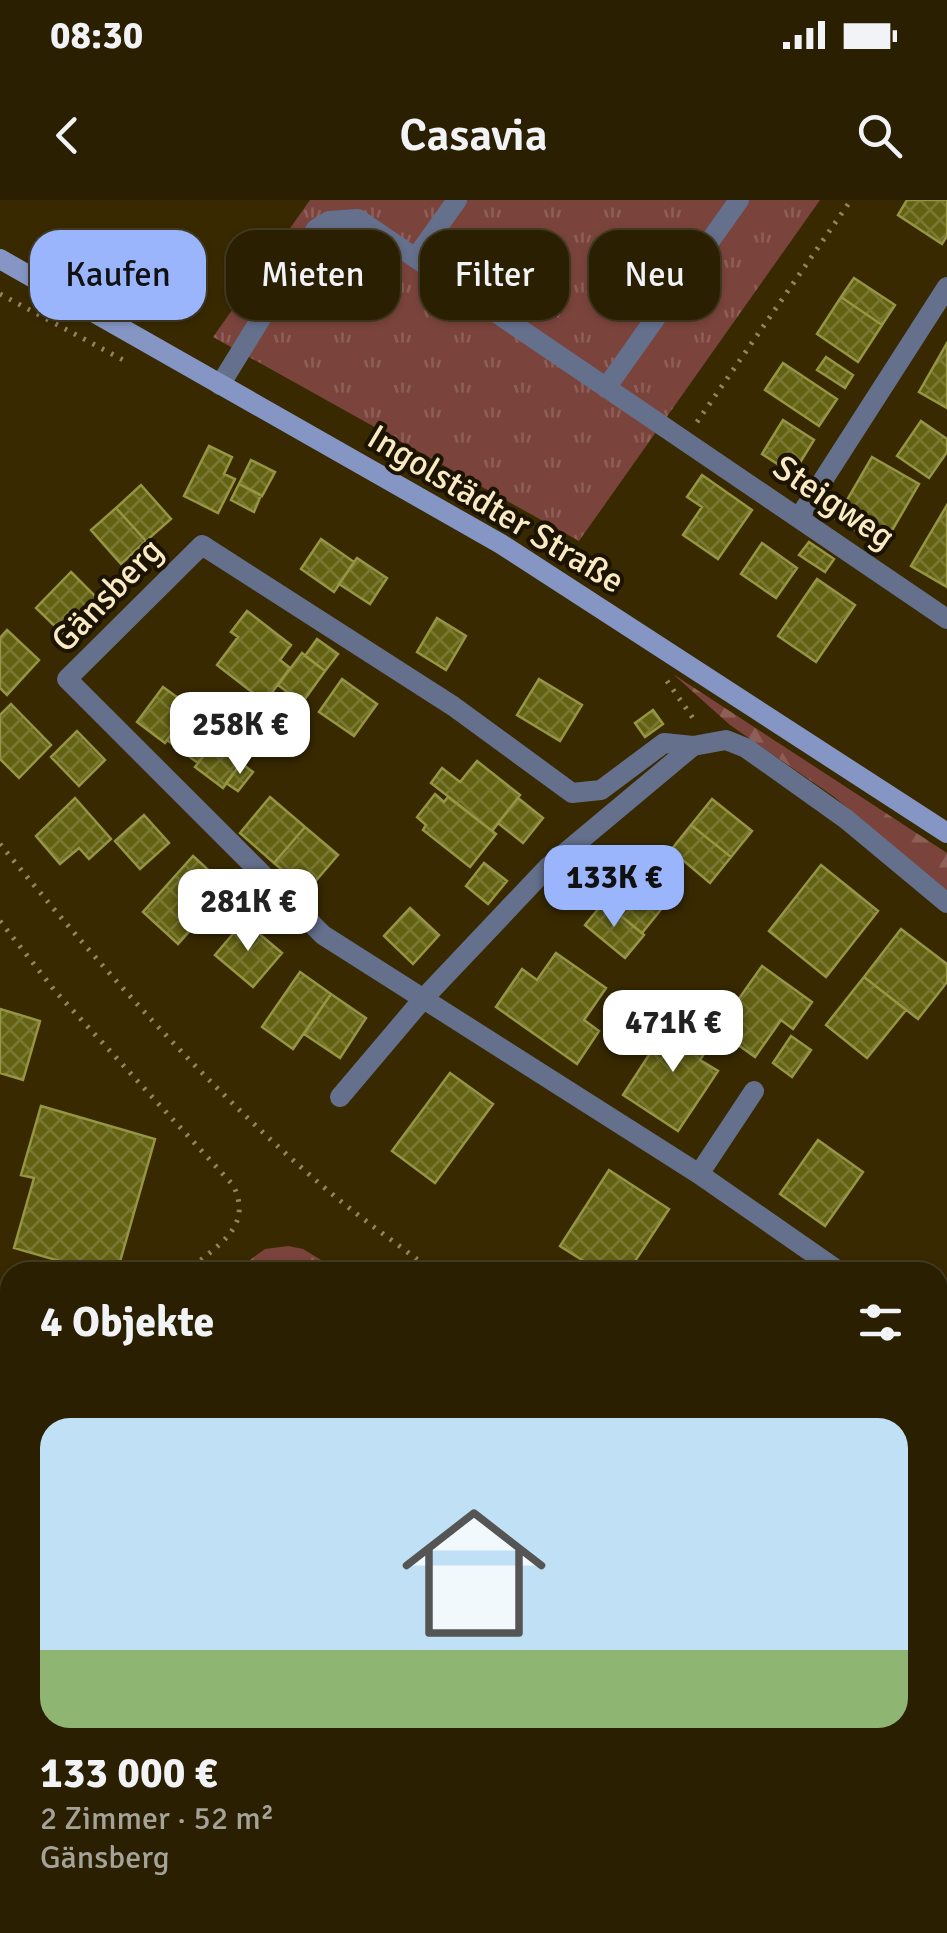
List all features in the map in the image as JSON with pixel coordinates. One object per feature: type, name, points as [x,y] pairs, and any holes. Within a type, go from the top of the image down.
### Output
[{"type":"main road","name":"Ingolstädter Straße","points":[[0,259],[501,544],[947,833]]},
{"type":"street","points":[[417,256],[457,200]]},
{"type":"street","points":[[606,388],[739,200]]},
{"type":"street","name":"Steigweg","points":[[220,385],[316,230],[329,220],[358,218],[947,619]]},
{"type":"street","points":[[800,516],[947,286]]},
{"type":"street","name":"Gänsberg","points":[[424,999],[323,934],[68,679],[202,545],[453,706],[572,793],[601,790],[664,742],[693,746],[726,740],[746,748],[846,819],[947,903]]},
{"type":"street","points":[[340,1098],[424,999],[546,868],[693,746]]},
{"type":"street","points":[[424,999],[699,1174],[826,1262]]},
{"type":"street","points":[[699,1174],[754,1091]]},
{"type":"path","points":[[684,441],[851,200]]},
{"type":"path","points":[[0,844],[131,998],[232,1101],[320,1184],[421,1262]]},
{"type":"path","points":[[0,922],[55,991],[233,1185],[241,1217],[216,1249],[200,1262]]},
{"type":"green space","points":[[310,200],[820,200],[579,541],[213,337],[226,319],[400,320],[400,230],[289,230]]},
{"type":"green space","points":[[673,674],[947,853],[947,890],[833,796],[730,725]]},
{"type":"green space","points":[[265,1249],[303,1249],[324,1262],[247,1262]]},
{"type":"building","points":[[907,200],[947,200],[947,236],[942,244],[898,215]]},
{"type":"building","points":[[854,278],[895,305],[882,325],[841,297]]},
{"type":"building","points":[[841,297],[882,325],[858,362],[817,334]]},
{"type":"building","points":[[947,343],[947,408],[919,392]]},
{"type":"building","points":[[826,357],[853,375],[845,388],[817,370]]},
{"type":"building","points":[[783,363],[837,399],[819,426],[765,390]]},
{"type":"building","points":[[783,420],[814,440],[793,474],[762,454]]},
{"type":"building","points":[[921,421],[947,439],[947,452],[929,478],[897,456]]},
{"type":"building","points":[[209,446],[232,457],[224,474],[235,479],[218,513],[184,496]]},
{"type":"building","points":[[872,457],[919,484],[883,546],[836,519]]},
{"type":"building","points":[[251,460],[275,472],[262,496],[239,484]]},
{"type":"building","points":[[702,475],[752,510],[718,559],[683,535],[702,507],[687,497]]},
{"type":"building","points":[[239,484],[261,495],[254,512],[231,500]]},
{"type":"building","points":[[141,485],[171,519],[146,541],[116,508]]},
{"type":"building","points":[[947,505],[947,587],[911,566]]},
{"type":"building","points":[[116,508],[146,541],[121,564],[91,530]]},
{"type":"building","points":[[321,539],[354,562],[334,592],[301,569]]},
{"type":"building","points":[[809,542],[834,559],[825,572],[799,555]]},
{"type":"building","points":[[762,543],[797,568],[776,598],[741,574]]},
{"type":"building","points":[[357,558],[387,578],[370,604],[339,584]]},
{"type":"building","points":[[71,572],[97,598],[63,634],[36,608]]},
{"type":"building","points":[[817,579],[855,605],[816,662],[778,636]]},
{"type":"building","points":[[247,611],[291,645],[280,660],[290,668],[265,702],[217,665],[238,637],[231,632]]},
{"type":"building","points":[[437,618],[466,636],[446,670],[417,652]]},
{"type":"building","points":[[7,630],[39,660],[7,695],[0,688],[0,638]]},
{"type":"building","points":[[317,639],[338,654],[325,671],[305,656]]},
{"type":"building","points":[[302,653],[325,671],[302,703],[278,685]]},
{"type":"building","points":[[342,679],[377,704],[354,736],[319,712]]},
{"type":"building","points":[[539,679],[582,705],[560,741],[517,715]]},
{"type":"building","points":[[163,687],[192,708],[165,743],[137,722]]},
{"type":"building","points":[[11,704],[51,745],[19,778],[0,759],[0,715]]},
{"type":"building","points":[[653,710],[663,724],[645,737],[635,723]]},
{"type":"building","points":[[184,718],[203,733],[186,754],[167,740]]},
{"type":"building","points":[[77,731],[105,760],[79,786],[51,757]]},
{"type":"building","points":[[222,732],[249,753],[223,788],[195,767]]},
{"type":"building","points":[[203,733],[214,742],[198,763],[186,754]]},
{"type":"building","points":[[477,761],[520,795],[492,831],[431,783],[442,768],[460,782]]},
{"type":"building","points":[[241,763],[253,772],[238,791],[226,783]]},
{"type":"building","points":[[435,794],[444,802],[448,797],[496,834],[470,867],[423,830],[426,825],[417,817]]},
{"type":"building","points":[[270,797],[305,827],[274,863],[240,833]]},
{"type":"building","points":[[75,798],[111,839],[89,859],[79,848],[60,864],[36,836]]},
{"type":"building","points":[[518,798],[543,818],[523,843],[498,823]]},
{"type":"building","points":[[712,799],[752,831],[731,857],[691,825]]},
{"type":"building","points":[[144,815],[169,843],[140,869],[115,841]]},
{"type":"building","points":[[691,825],[731,857],[710,883],[671,850]]},
{"type":"building","points":[[305,827],[338,855],[307,891],[274,863]]},
{"type":"building","points":[[193,856],[228,888],[178,944],[143,912]]},
{"type":"building","points":[[484,863],[507,881],[488,904],[466,886]]},
{"type":"building","points":[[821,865],[878,911],[826,977],[769,931]]},
{"type":"building","points":[[633,866],[671,897],[642,933],[604,902]]},
{"type":"building","points":[[604,902],[644,935],[625,958],[585,925]]},
{"type":"building","points":[[410,908],[439,935],[413,964],[384,936]]},
{"type":"building","points":[[244,921],[282,953],[253,987],[215,955]]},
{"type":"building","points":[[901,929],[947,964],[947,982],[918,1019],[864,977]]},
{"type":"building","points":[[556,953],[606,988],[584,1020],[599,1031],[577,1064],[496,1007],[522,969],[537,980]]},
{"type":"building","points":[[762,966],[812,1002],[793,1029],[781,1020],[755,1057],[706,1022],[728,992],[738,1000]]},
{"type":"building","points":[[300,972],[331,994],[293,1049],[262,1027]]},
{"type":"building","points":[[864,977],[906,1010],[867,1058],[826,1025]]},
{"type":"building","points":[[331,994],[366,1018],[340,1058],[304,1034]]},
{"type":"building","points":[[0,1009],[40,1021],[23,1080],[0,1073]]},
{"type":"building","points":[[675,1015],[713,1040],[700,1060],[718,1071],[678,1131],[623,1095]]},
{"type":"building","points":[[791,1036],[811,1050],[792,1077],[773,1063]]},
{"type":"building","points":[[450,1073],[493,1104],[435,1183],[392,1151]]},
{"type":"building","points":[[41,1106],[155,1139],[120,1262],[63,1262],[14,1248],[34,1178],[21,1175]]},
{"type":"building","points":[[818,1140],[863,1172],[825,1226],[780,1194]]},
{"type":"building","points":[[609,1170],[669,1209],[635,1262],[585,1262],[560,1246]]}]
